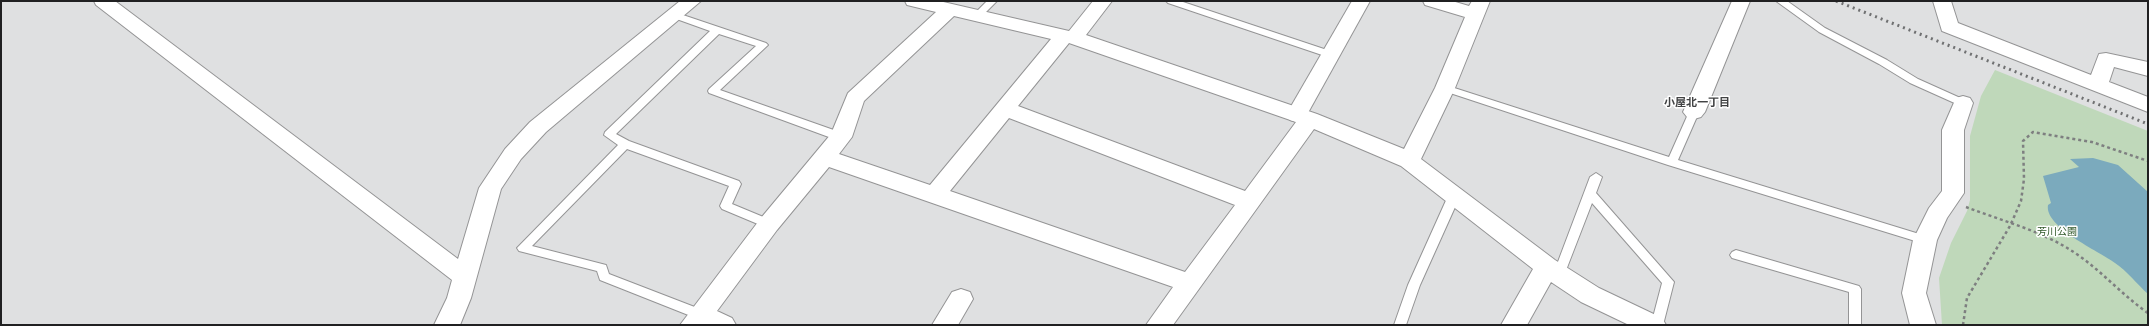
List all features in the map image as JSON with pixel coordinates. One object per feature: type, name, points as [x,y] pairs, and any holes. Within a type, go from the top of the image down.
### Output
[{"type":"street","points":[[103,1],[464,276]]},
{"type":"street","points":[[447,325],[459,298],[490,188],[513,154],[538,127],[692,1]]},
{"type":"street","points":[[914,1],[1069,37],[1303,117],[1396,154],[1409,161],[1553,271],[1590,295],[1653,325]]},
{"type":"street","points":[[936,194],[1006,109],[1069,37],[1103,1]]},
{"type":"street","points":[[1158,325],[1249,201],[1303,117],[1332,55],[1361,1]]},
{"type":"street","points":[[1409,161],[1445,88],[1478,7],[1432,1]]},
{"type":"street","points":[[1694,112],[1741,1]]},
{"type":"street","points":[[1942,1],[1949,27],[2148,105]]},
{"type":"street","points":[[723,325],[697,320],[769,224],[841,137],[855,98],[949,10]]},
{"type":"street","points":[[2098,86],[2106,59],[2148,69]]},
{"type":"street","points":[[1923,325],[1914,293],[1925,240],[1937,214],[1953,193],[1953,130],[1963,103]]},
{"type":"street","points":[[1006,109],[1249,201]]},
{"type":"street","points":[[825,157],[936,194],[1190,283]]},
{"type":"street","points":[[1514,325],[1553,271]]},
{"type":"street","points":[[945,325],[961,299]]},
{"type":"lane","points":[[977,16],[992,1]]},
{"type":"lane","points":[[1171,1],[1332,55]]},
{"type":"lane","points":[[1781,1],[1822,30],[1883,62],[1914,81],[1963,103]]},
{"type":"lane","points":[[674,15],[763,45],[713,91],[841,137]]},
{"type":"lane","points":[[717,30],[609,135],[625,144],[735,184],[726,206],[769,224]]},
{"type":"lane","points":[[1445,88],[1672,162],[1925,240]]},
{"type":"lane","points":[[1672,162],[1694,112]]},
{"type":"lane","points":[[625,144],[523,248],[602,268],[604,277],[697,320]]},
{"type":"lane","points":[[1553,271],[1590,194],[1596,177]]},
{"type":"lane","points":[[1590,194],[1668,282],[1657,325]]},
{"type":"lane","points":[[1400,325],[1414,285],[1454,196]]},
{"type":"lane","points":[[1736,255],[1855,289],[1855,325]]},
{"type":"path","points":[[1963,325],[1966,299],[2010,224],[2021,201],[2026,177],[2022,158],[2023,141],[2033,132],[2056,134],[2080,140],[2130,154],[2148,162]]},
{"type":"path","points":[[1963,206],[2048,238],[2074,252],[2099,270],[2133,303],[2148,313]]},
{"type":"green space","name":"芳川公園","points":[[1995,70],[2148,131],[2148,325],[1942,325],[1939,278],[1951,243],[1967,211],[1970,200],[1970,136],[1981,96]]},
{"type":"water","points":[[2093,158],[2118,165],[2148,192],[2148,294],[2119,266],[2063,230],[2049,213],[2048,205],[2051,203],[2043,176],[2079,167],[2070,159]]},
{"type":"railway","points":[[1836,1],[2148,124]]},
{"type":"district","name":"小屋北一丁目","points":[[1697,102]]}]
